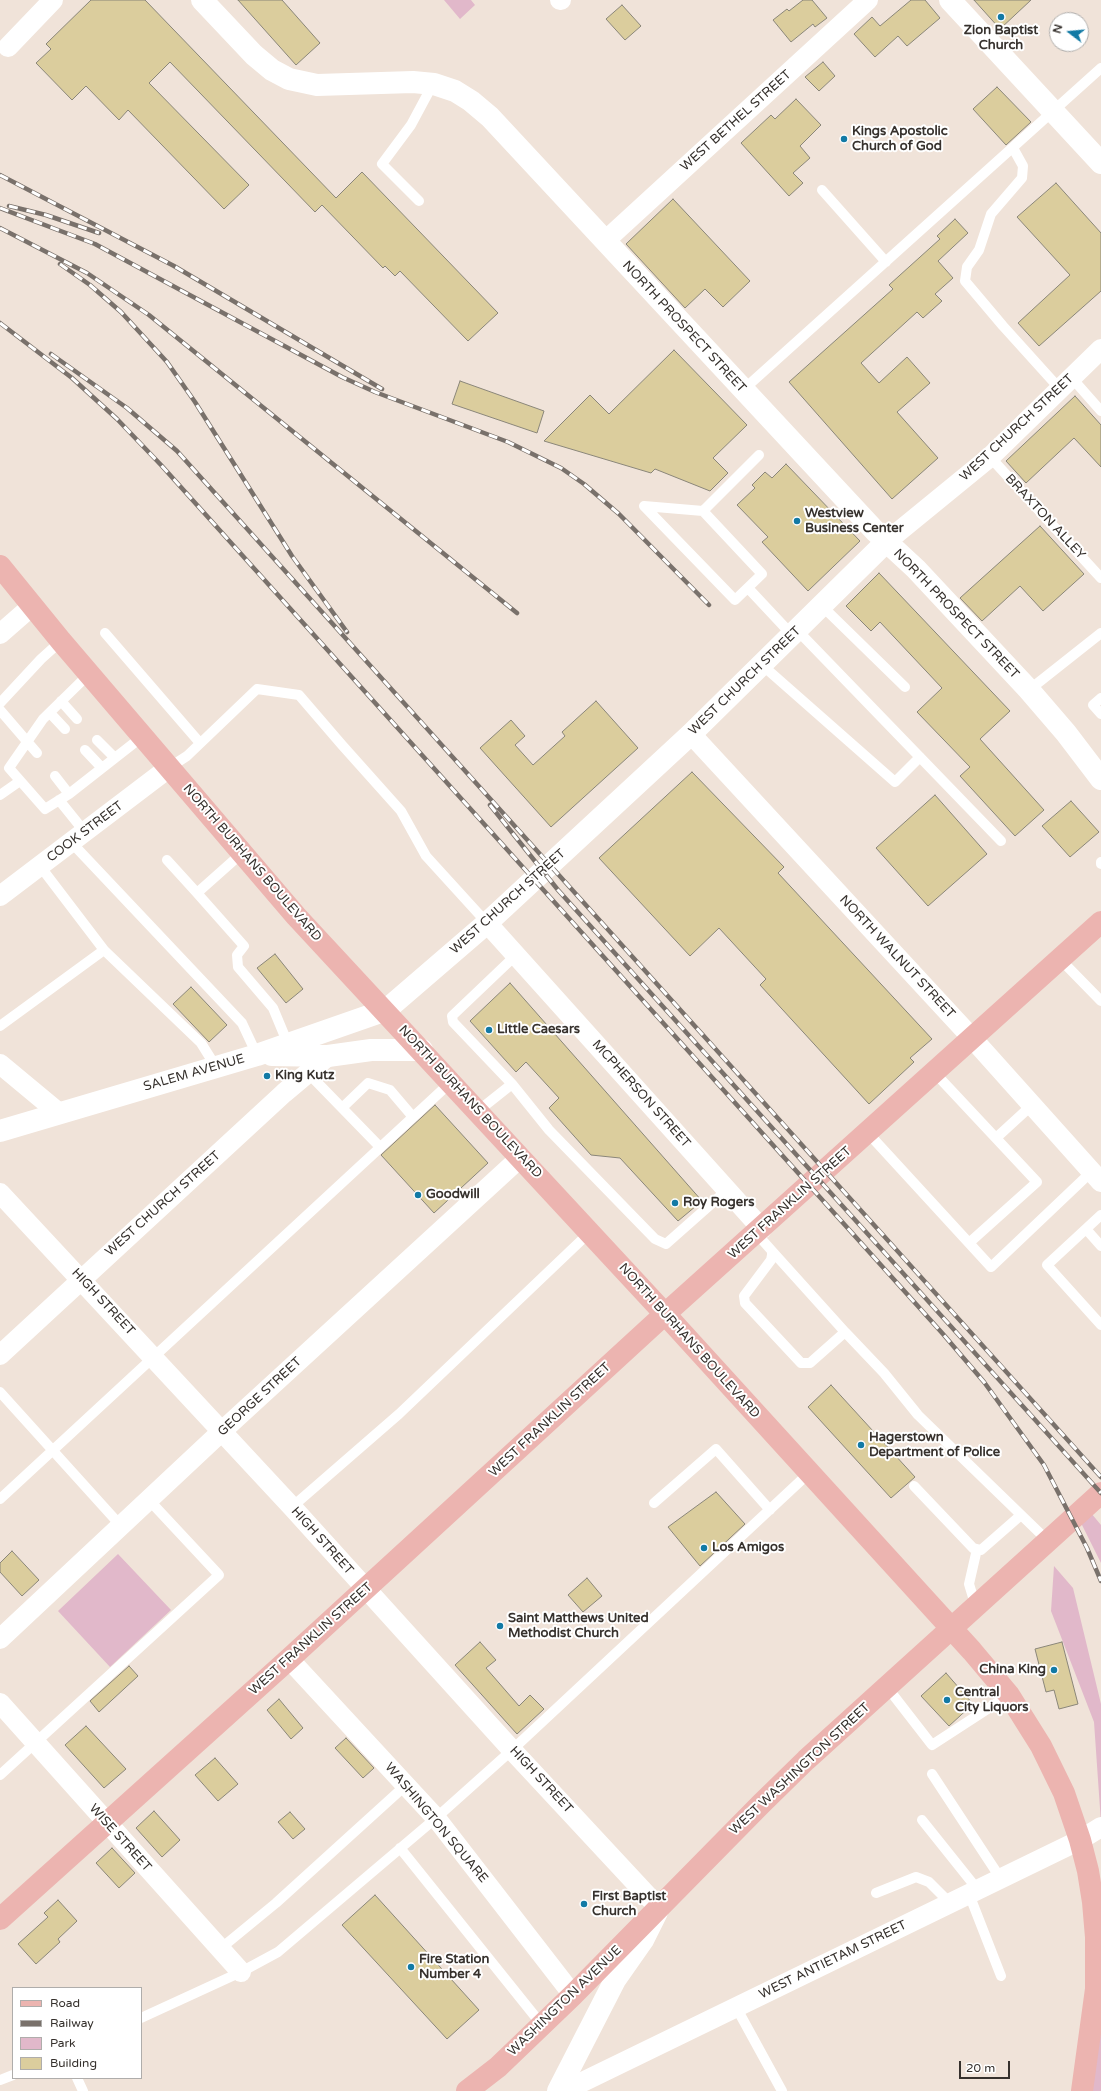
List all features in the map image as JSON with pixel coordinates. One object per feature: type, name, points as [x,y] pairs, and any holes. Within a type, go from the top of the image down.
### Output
[{"type":"main road","name":"NORTH PROSPECT STREET","points":[[203,0],[254,55],[272,70],[288,79],[317,85],[413,82],[433,84],[455,91],[471,101],[490,117],[743,390],[886,542],[916,569],[1029,690],[1066,733],[1101,779]]},
{"type":"main road","points":[[950,0],[1101,163]]},
{"type":"main road","name":"WEST CHURCH STREET","points":[[386,1010],[487,923],[691,734],[886,542]]},
{"type":"main road","name":"NORTH BURHANS BOULEVARD","points":[[0,566],[61,641],[90,673],[296,916],[386,1010],[590,1232],[952,1629],[1009,1695],[1044,1752],[1064,1793],[1080,1840],[1093,1902],[1096,1937],[1096,1989],[1082,2091]]},
{"type":"main road","name":"WEST FRANKLIN STREET","points":[[0,1919],[289,1660],[665,1314],[1101,922]]},
{"type":"main road","name":"SALEM AVENUE","points":[[0,1131],[257,1055],[386,1010]]},
{"type":"main road","points":[[257,1055],[328,1056],[371,1050],[422,1050]]},
{"type":"main road","name":"WEST WASHINGTON STREET","points":[[558,2091],[615,1980],[643,1940],[659,1908],[761,1804],[887,1687],[1101,1493]]},
{"type":"main road","name":"WASHINGTON AVENUE","points":[[468,2091],[498,2067],[573,1995],[659,1908]]},
{"type":"street","points":[[8,47],[53,0]]},
{"type":"street","name":"WEST BETHEL STREET","points":[[605,241],[868,0]]},
{"type":"street","name":"WEST CHURCH STREET","points":[[886,542],[990,457],[1101,349]]},
{"type":"street","points":[[0,634],[32,606]]},
{"type":"street","name":"NORTH WALNUT STREET","points":[[691,734],[972,1038],[1096,1177]]},
{"type":"street","name":"COOK STREET","points":[[0,896],[170,767]]},
{"type":"street","name":"MCPHERSON STREET","points":[[487,923],[727,1190],[759,1231]]},
{"type":"street","name":"WEST CHURCH STREET","points":[[0,1355],[81,1278],[328,1056]]},
{"type":"street","points":[[0,1064],[59,1113]]},
{"type":"street","name":"GEORGE STREET","points":[[0,1639],[221,1432],[521,1157]]},
{"type":"street","name":"HIGH STREET","points":[[3,1201],[81,1278],[221,1432],[292,1507],[512,1750],[659,1908]]},
{"type":"street","name":"WASHINGTON SQUARE","points":[[289,1660],[436,1818],[573,1995]]},
{"type":"street","name":"WISE STREET","points":[[0,1703],[241,1972]]},
{"type":"street","name":"WEST ANTIETAM STREET","points":[[564,2091],[1080,1840],[1101,1827]]},
{"type":"lane","points":[[743,390],[1101,68]]},
{"type":"lane","points":[[419,201],[382,164],[411,125],[433,84]]},
{"type":"lane","points":[[1013,148],[1023,166],[1022,178],[991,214],[979,250],[967,268],[965,281],[1003,326],[1065,383],[1101,411]]},
{"type":"lane","points":[[822,190],[886,262]]},
{"type":"lane","points":[[703,511],[759,455]]},
{"type":"lane","name":"BRAXTON ALLEY","points":[[990,457],[1101,578]]},
{"type":"lane","points":[[644,506],[703,511],[762,574],[748,588],[735,600],[644,506]]},
{"type":"lane","points":[[748,588],[920,757],[1001,841]]},
{"type":"lane","points":[[821,605],[905,687]]},
{"type":"lane","points":[[105,633],[200,743]]},
{"type":"lane","points":[[1029,690],[1101,633]]},
{"type":"lane","points":[[0,704],[41,659],[61,641]]},
{"type":"lane","points":[[762,664],[895,782],[920,757]]},
{"type":"lane","points":[[90,673],[50,713],[9,768],[45,809],[69,794],[143,736]]},
{"type":"lane","points":[[170,767],[187,756],[257,689],[300,695],[401,811],[426,856],[487,923]]},
{"type":"lane","points":[[1101,698],[1093,705],[1101,714]]},
{"type":"lane","points":[[61,701],[77,719]]},
{"type":"lane","points":[[0,710],[37,753]]},
{"type":"lane","points":[[50,713],[65,729]]},
{"type":"lane","points":[[97,740],[114,758]]},
{"type":"lane","points":[[85,750],[102,768]]},
{"type":"lane","points":[[55,776],[69,794]]},
{"type":"lane","points":[[0,795],[20,781]]},
{"type":"lane","points":[[59,800],[78,837],[242,1023],[257,1055]]},
{"type":"lane","points":[[197,892],[242,853]]},
{"type":"lane","points":[[168,860],[244,946],[237,956],[238,967],[273,1008],[288,1044]]},
{"type":"lane","points":[[40,866],[104,950],[201,1043],[216,1067]]},
{"type":"lane","points":[[0,1026],[104,950]]},
{"type":"lane","points":[[516,955],[452,1016],[453,1022],[512,1084],[550,1130],[655,1239],[666,1244],[727,1190]]},
{"type":"lane","points":[[1060,959],[1101,1001]]},
{"type":"lane","points":[[934,1072],[1037,1182],[969,1243]]},
{"type":"lane","points":[[308,1073],[380,1147]]},
{"type":"lane","points":[[0,1500],[152,1356],[451,1082]]},
{"type":"lane","points":[[342,1108],[368,1083],[390,1090],[413,1117]]},
{"type":"lane","points":[[478,1111],[512,1084]]},
{"type":"lane","points":[[996,1138],[1032,1105]]},
{"type":"lane","points":[[868,1133],[991,1267],[1096,1177]]},
{"type":"lane","points":[[1101,1215],[1047,1265],[1101,1325]]},
{"type":"lane","points":[[1086,1229],[1101,1246]]},
{"type":"lane","points":[[759,1231],[772,1251],[884,1373],[918,1415],[1010,1507],[1021,1515],[1048,1542]]},
{"type":"lane","points":[[292,1507],[399,1414],[590,1232]]},
{"type":"lane","points":[[772,1251],[771,1260],[744,1296],[745,1303],[800,1362],[810,1363],[845,1332]]},
{"type":"lane","points":[[0,1392],[121,1526]]},
{"type":"lane","points":[[654,1503],[716,1448],[770,1510]]},
{"type":"lane","points":[[142,2018],[241,1972],[278,1952],[436,1818],[512,1750],[809,1473]]},
{"type":"lane","points":[[914,1486],[973,1548],[981,1550],[1021,1515]]},
{"type":"lane","points":[[0,1775],[219,1576],[149,1500]]},
{"type":"lane","points":[[976,1607],[969,1584],[977,1549]]},
{"type":"lane","points":[[887,1687],[932,1745],[1009,1695]]},
{"type":"lane","points":[[932,1774],[1001,1878]]},
{"type":"lane","points":[[220,1949],[276,1903],[406,1785]]},
{"type":"lane","points":[[922,1820],[973,1892],[1001,1976]]},
{"type":"lane","points":[[400,1848],[542,2024]]},
{"type":"lane","points":[[876,1893],[916,1877],[929,1882],[950,1903]]},
{"type":"lane","points":[[736,2007],[782,2091]]},
{"type":"lane","points":[[0,2080],[12,2075]]},
{"type":"lane","points":[[77,2079],[83,2091]]},
{"type":"green space","points":[[444,0],[471,0],[475,5],[460,19]]},
{"type":"green space","points":[[1091,1513],[1101,1525],[1101,1563],[1080,1521]]},
{"type":"green space","points":[[118,1554],[171,1610],[110,1667],[58,1611]]},
{"type":"green space","points":[[1054,1566],[1073,1588],[1101,1704],[1101,1823],[1094,1722],[1051,1611]]},
{"type":"green space","points":[[1101,1924],[1101,2091],[1086,2091]]},
{"type":"building","points":[[91,0],[145,0],[336,198],[362,172],[498,313],[468,341],[400,271],[395,276],[385,266],[383,268],[322,205],[315,212],[170,62],[149,83],[249,185],[224,209],[128,110],[119,120],[86,86],[72,100],[36,63],[51,49],[46,44]]},
{"type":"building","points":[[238,0],[282,0],[320,43],[296,65]]},
{"type":"building","points":[[803,0],[812,0],[827,18],[815,27],[813,24],[791,42],[773,20],[787,9],[789,11]]},
{"type":"building","points":[[911,0],[925,0],[940,18],[907,46],[898,36],[875,57],[854,34],[872,17],[880,26]]},
{"type":"building","name":"Zion Baptist Church","points":[[974,0],[1031,0],[1000,29]]},
{"type":"building","points":[[622,5],[641,26],[625,40],[606,19]]},
{"type":"building","points":[[823,62],[835,76],[819,91],[805,77]]},
{"type":"building","points":[[997,87],[1031,122],[1006,145],[973,109]]},
{"type":"building","points":[[796,99],[821,125],[800,146],[810,158],[793,173],[803,183],[789,196],[741,143],[771,115],[775,119]]},
{"type":"building","points":[[1056,183],[1101,233],[1101,291],[1039,346],[1018,323],[1070,275],[1017,217]]},
{"type":"building","points":[[673,199],[750,281],[723,307],[705,289],[685,308],[626,244]]},
{"type":"building","points":[[955,219],[968,233],[938,261],[953,278],[935,294],[942,301],[923,318],[917,312],[861,363],[879,383],[907,357],[930,383],[897,412],[938,458],[892,499],[789,382],[893,289],[889,285],[940,239],[937,236]]},
{"type":"building","points":[[674,350],[747,425],[713,458],[728,473],[710,491],[655,469],[651,473],[544,441],[590,395],[609,414]]},
{"type":"building","points":[[460,381],[544,411],[537,433],[452,404]]},
{"type":"building","points":[[1075,396],[1101,425],[1101,467],[1074,438],[1026,483],[1006,461]]},
{"type":"building","name":"Westview Business Center","points":[[786,464],[860,541],[808,591],[762,542],[768,537],[737,505],[755,488],[752,485],[765,472],[772,478]]},
{"type":"building","points":[[1040,526],[1084,574],[1043,611],[1020,586],[982,621],[960,598]]},
{"type":"building","points":[[879,573],[1010,711],[980,739],[1044,810],[1015,836],[960,776],[970,767],[917,712],[942,688],[880,622],[871,631],[846,606]]},
{"type":"building","points":[[596,701],[638,748],[551,827],[480,748],[511,720],[525,736],[515,745],[533,765],[565,736],[562,732]]},
{"type":"building","points":[[692,772],[784,867],[778,873],[932,1039],[910,1058],[914,1062],[869,1104],[760,985],[766,979],[719,928],[690,956],[599,858]]},
{"type":"building","points":[[935,795],[987,854],[928,906],[876,848]]},
{"type":"building","points":[[1071,801],[1099,832],[1070,857],[1042,826]]},
{"type":"building","points":[[275,954],[303,989],[286,1003],[257,968]]},
{"type":"building","points":[[510,983],[702,1201],[678,1221],[620,1158],[591,1155],[549,1108],[559,1098],[526,1062],[516,1072],[470,1021]]},
{"type":"building","points":[[191,987],[227,1025],[209,1042],[173,1004]]},
{"type":"building","points":[[435,1105],[488,1163],[434,1213],[381,1155]]},
{"type":"building","points":[[831,1385],[915,1477],[891,1498],[808,1407]]},
{"type":"building","name":"Los Amigos","points":[[716,1492],[745,1524],[700,1566],[668,1527]]},
{"type":"building","points":[[12,1551],[39,1580],[22,1596],[0,1572],[0,1563]]},
{"type":"building","points":[[587,1578],[602,1596],[583,1612],[568,1595]]},
{"type":"building","points":[[480,1642],[496,1660],[486,1668],[519,1706],[530,1695],[544,1709],[517,1734],[455,1665]]},
{"type":"building","name":"China King","points":[[1062,1642],[1078,1704],[1059,1709],[1054,1690],[1046,1692],[1035,1649]]},
{"type":"building","points":[[129,1666],[138,1676],[99,1712],[90,1701]]},
{"type":"building","name":"Central City Liquors","points":[[946,1673],[973,1704],[949,1726],[921,1696]]},
{"type":"building","points":[[279,1699],[303,1728],[291,1739],[267,1710]]},
{"type":"building","points":[[86,1726],[126,1769],[104,1788],[65,1745]]},
{"type":"building","points":[[346,1738],[374,1768],[363,1778],[335,1748]]},
{"type":"building","points":[[215,1758],[238,1784],[218,1801],[195,1775]]},
{"type":"building","points":[[154,1811],[180,1840],[162,1857],[136,1828]]},
{"type":"building","points":[[290,1812],[305,1829],[293,1839],[278,1822]]},
{"type":"building","points":[[112,1848],[135,1873],[119,1888],[96,1863]]},
{"type":"building","name":"Fire Station Number 4","points":[[375,1895],[479,2010],[447,2039],[342,1925]]},
{"type":"building","points":[[58,1900],[77,1921],[58,1939],[60,1942],[36,1964],[18,1944],[48,1917],[44,1913]]},
{"type":"railway","points":[[0,175],[174,266],[382,389]]},
{"type":"railway","points":[[9,206],[46,215],[99,233]]},
{"type":"railway","points":[[0,208],[95,244],[342,377],[375,392],[508,442],[561,468],[584,484],[619,514],[709,605]]},
{"type":"railway","points":[[0,228],[87,273],[149,315],[517,613]]},
{"type":"railway","points":[[60,264],[90,285],[121,312],[167,362],[195,402],[292,556],[347,632]]},
{"type":"railway","points":[[0,323],[72,378],[117,419],[161,465],[943,1334],[984,1382],[1044,1465],[1087,1548],[1101,1581]]},
{"type":"railway","points":[[51,354],[127,408],[177,451],[1101,1477]]},
{"type":"railway","points":[[490,805],[558,890],[1101,1493]]},
{"type":"place","name":"Zion Baptist Church","points":[[1001,17]]},
{"type":"place","name":"Kings Apostolic Church of God","points":[[844,139]]},
{"type":"place","name":"Westview Business Center","points":[[797,521]]},
{"type":"place","name":"Little Caesars","points":[[489,1030]]},
{"type":"place","name":"King Kutz","points":[[267,1076]]},
{"type":"place","name":"Goodwill","points":[[418,1195]]},
{"type":"place","name":"Roy Rogers","points":[[675,1203]]},
{"type":"place","name":"Hagerstown Department of Police","points":[[861,1445]]},
{"type":"place","name":"Los Amigos","points":[[704,1548]]},
{"type":"place","name":"Saint Matthews United Methodist Church","points":[[500,1626]]},
{"type":"place","name":"China King","points":[[1054,1670]]},
{"type":"place","name":"Central City Liquors","points":[[947,1700]]},
{"type":"place","name":"First Baptist Church","points":[[584,1904]]},
{"type":"place","name":"Fire Station Number 4","points":[[411,1967]]}]
